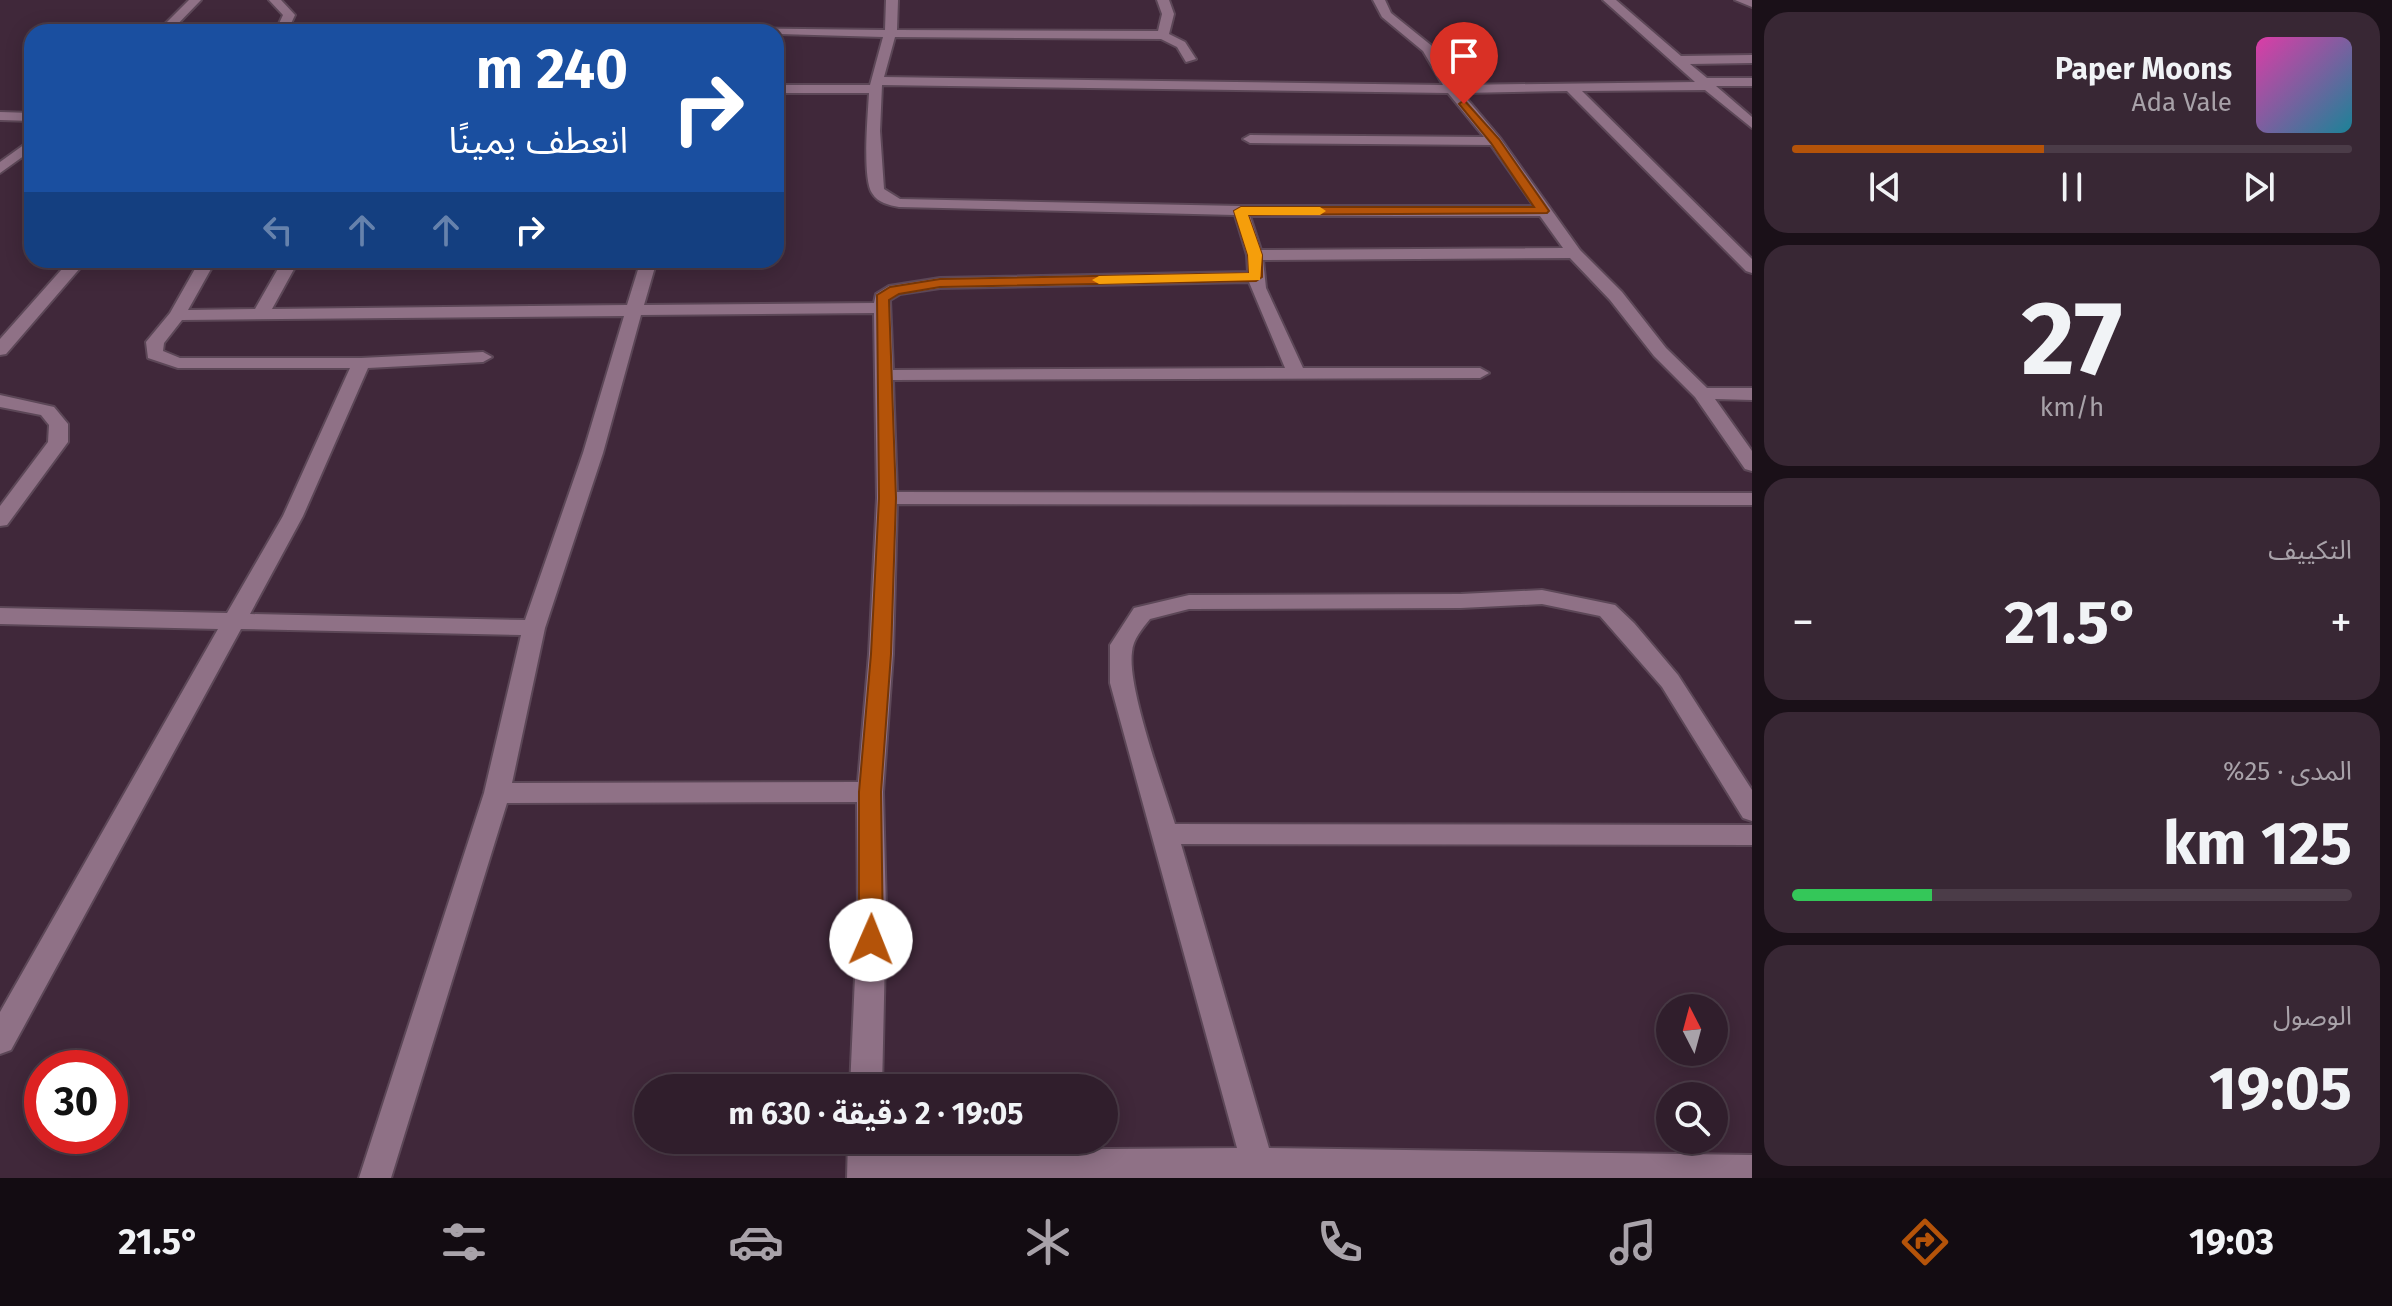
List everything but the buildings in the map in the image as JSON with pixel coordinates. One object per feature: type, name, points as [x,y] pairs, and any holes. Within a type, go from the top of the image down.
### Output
[{"type":"street","points":[[171,24],[195,0]]},
{"type":"street","points":[[275,0],[289,15],[285,24]]},
{"type":"street","points":[[892,0],[891,31],[876,85],[873,131],[877,190],[884,198],[899,203],[1241,211],[1543,211]]},
{"type":"street","points":[[1163,0],[1168,14],[1163,35]]},
{"type":"street","points":[[1379,0],[1386,15],[1428,49],[1452,89],[1495,141],[1574,253],[1616,296],[1660,352],[1702,393],[1752,465]]},
{"type":"street","points":[[1609,0],[1752,124]]},
{"type":"street","points":[[1741,0],[1752,4]]},
{"type":"street","points":[[784,32],[1163,35],[1181,45],[1190,59]]},
{"type":"street","points":[[1678,60],[1752,59]]},
{"type":"street","points":[[784,89],[876,85],[1452,89],[1752,82]]},
{"type":"street","points":[[1569,86],[1752,268]]},
{"type":"street","points":[[0,116],[24,117]]},
{"type":"street","points":[[1250,139],[1495,141]]},
{"type":"street","points":[[0,169],[24,150]]},
{"type":"street","points":[[1241,211],[1255,255],[1256,277],[1297,374]]},
{"type":"street","points":[[1255,255],[1574,253]]},
{"type":"street","points":[[0,350],[72,268]]},
{"type":"street","points":[[203,268],[177,315],[155,342],[154,354],[178,363],[361,363],[483,357]]},
{"type":"street","points":[[261,314],[287,268]]},
{"type":"street","points":[[375,1178],[497,793],[534,628],[593,453],[647,268]]},
{"type":"street","points":[[866,1074],[872,911],[870,792],[881,654],[887,498],[882,298],[895,290],[940,283],[1256,277]]},
{"type":"street","points":[[177,315],[881,308]]},
{"type":"street","points":[[0,1040],[293,516],[361,363]]},
{"type":"street","points":[[885,375],[1480,373]]},
{"type":"street","points":[[1702,393],[1752,394]]},
{"type":"street","points":[[0,401],[47,411],[59,424],[58,442],[0,520]]},
{"type":"street","points":[[887,498],[1752,499]]},
{"type":"street","points":[[1260,1171],[1163,834],[1117,655],[1129,630],[1142,613],[1189,602],[1461,601],[1542,597],[1607,610],[1670,681],[1752,811]]},
{"type":"street","points":[[0,616],[534,628]]},
{"type":"street","points":[[497,793],[870,792]]},
{"type":"street","points":[[1163,834],[1752,835]]},
{"type":"street","points":[[863,1162],[1260,1171],[1752,1171]]},
{"type":"slow traffic","points":[[1099,280],[1256,277],[1255,255],[1241,211],[1320,211]]},
{"type":"route","points":[[871,940],[870,792],[881,654],[887,498],[882,298],[895,290],[940,283],[1256,277],[1255,255],[1241,211],[1543,211],[1495,141],[1464,104]]}]
